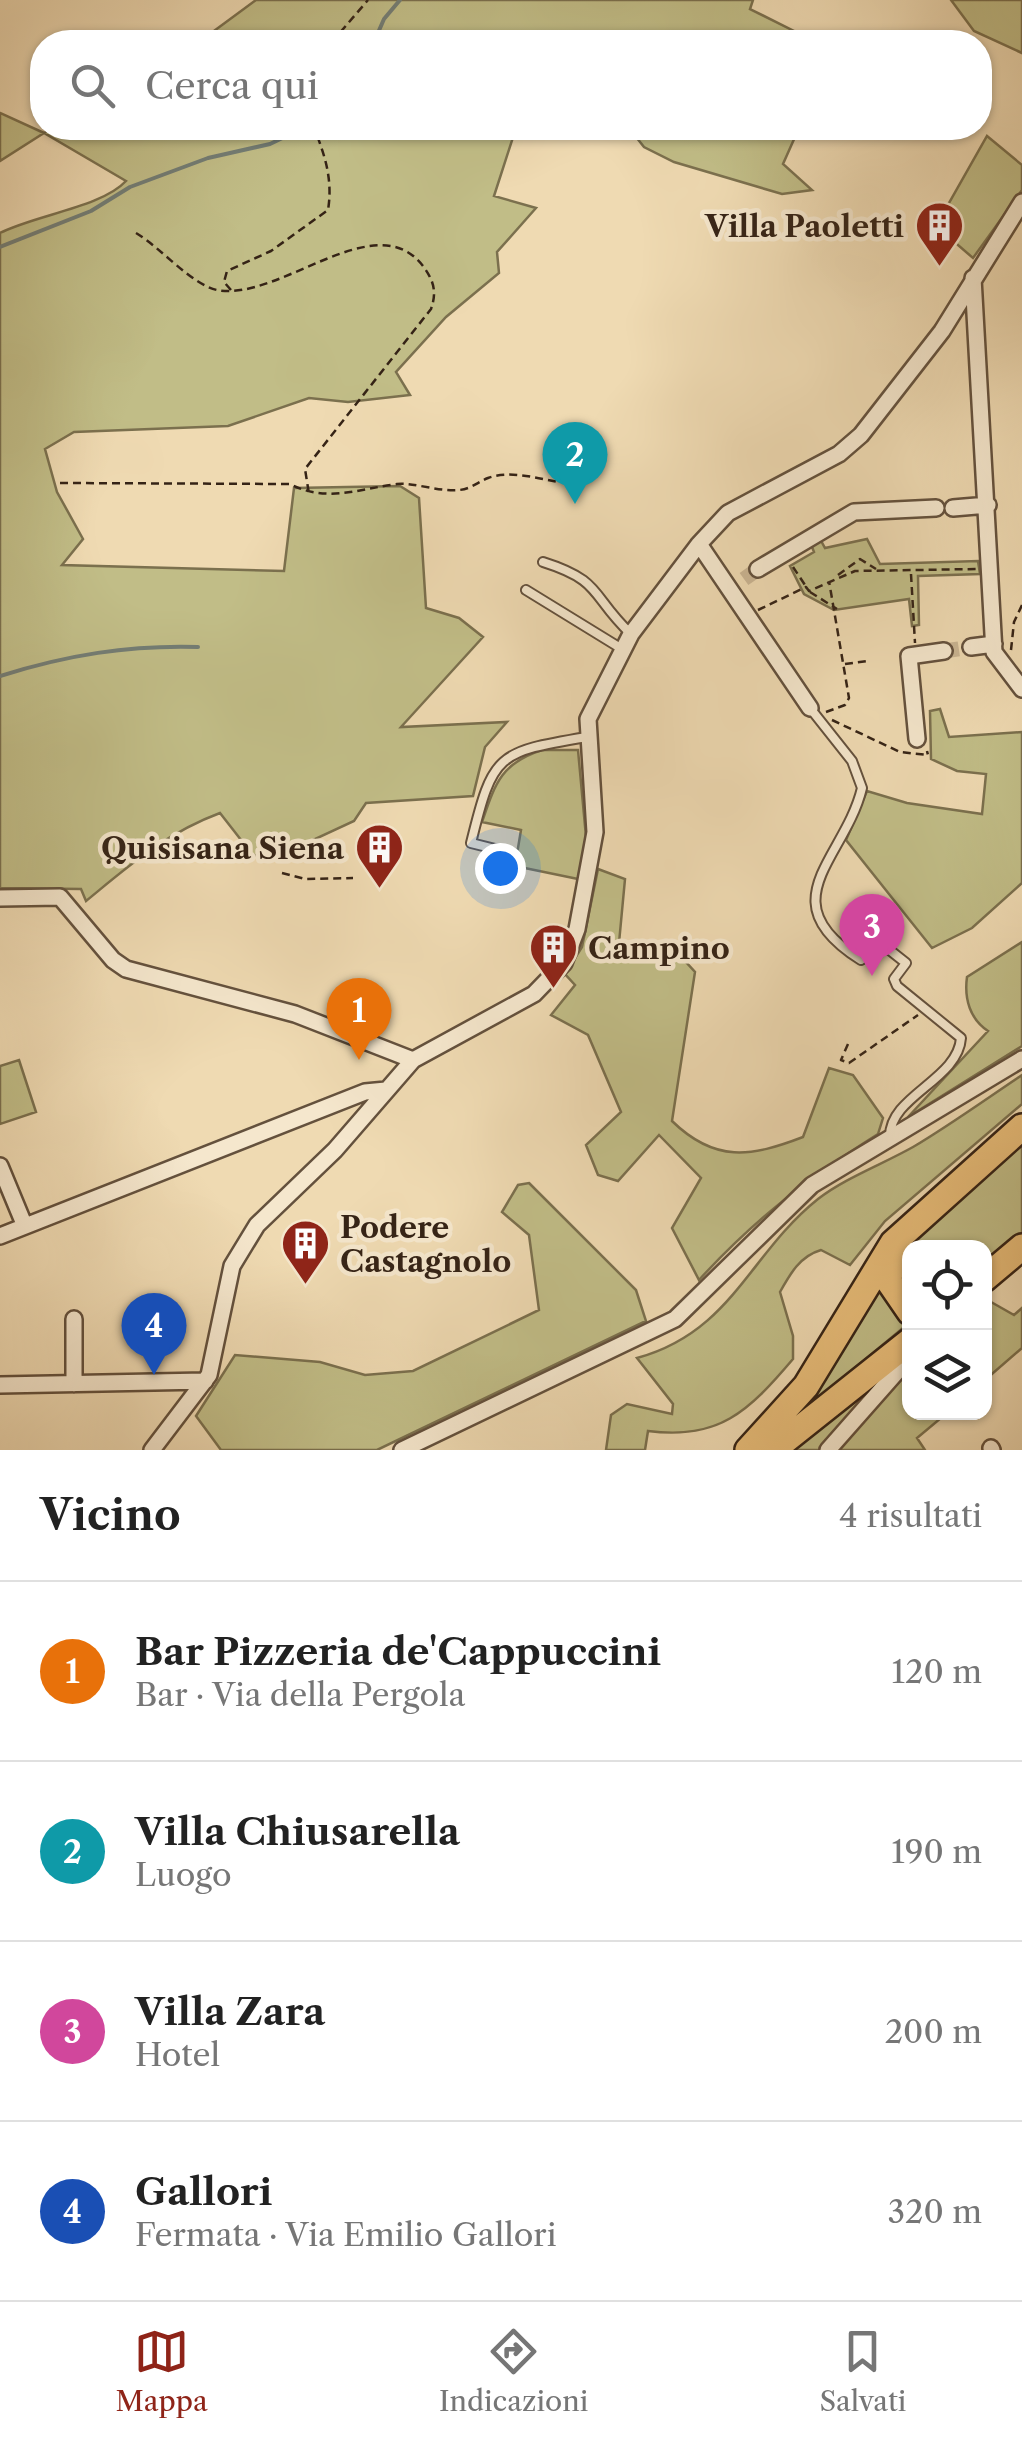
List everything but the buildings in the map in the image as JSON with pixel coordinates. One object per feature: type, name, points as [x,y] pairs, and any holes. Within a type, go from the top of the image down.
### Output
[{"type":"main road","points":[[748,1450],[806,1386],[872,1272],[904,1232],[1022,1127]]},
{"type":"main road","points":[[902,1300],[890,1287],[890,1268],[904,1232]]},
{"type":"main road","points":[[992,1272],[1022,1246]]},
{"type":"main road","points":[[773,1450],[902,1348]]},
{"type":"street","points":[[152,1450],[205,1381],[216,1356],[232,1266],[241,1246],[412,1060],[534,994],[568,956],[577,929],[595,832],[587,737],[591,708],[631,634],[699,544],[746,500],[818,466],[856,441],[936,340],[1022,202]]},
{"type":"street","points":[[973,278],[994,644],[999,660],[1022,688]]},
{"type":"street","points":[[758,569],[854,512],[988,506]]},
{"type":"street","points":[[699,544],[736,583],[748,615],[810,708]]},
{"type":"street","points":[[971,647],[994,644]]},
{"type":"street","points":[[922,739],[909,656],[944,650]]},
{"type":"street","points":[[0,898],[60,896],[126,969],[295,1014],[412,1060]]},
{"type":"street","points":[[402,1450],[674,1319],[704,1296],[800,1196],[1022,1058]]},
{"type":"street","points":[[0,1236],[365,1092],[386,1090]]},
{"type":"street","points":[[0,1166],[24,1224]]},
{"type":"street","points":[[74,1319],[74,1384]]},
{"type":"street","points":[[828,1450],[902,1366]]},
{"type":"street","points":[[0,1386],[205,1381]]},
{"type":"street","points":[[158,1382],[172,1392],[179,1413]]},
{"type":"lane","points":[[543,562],[588,580],[609,614],[631,634]]},
{"type":"lane","points":[[526,590],[622,649]]},
{"type":"lane","points":[[810,708],[852,761],[862,788],[814,885],[815,912],[830,934],[861,960],[882,944],[889,946],[907,965],[894,982],[957,1032],[960,1046],[952,1060],[893,1120],[890,1138]]},
{"type":"lane","points":[[511,853],[471,842],[484,792],[500,762],[518,751],[587,737]]},
{"type":"path","points":[[342,30],[368,0]]},
{"type":"path","points":[[232,291],[224,282],[227,271],[272,251],[328,210],[331,190],[317,140]]},
{"type":"path","points":[[136,233],[213,290],[232,291],[372,243],[397,245],[415,256],[431,277],[436,295],[431,309],[305,469],[309,494]]},
{"type":"path","points":[[60,482],[290,484],[309,494],[336,495],[403,483],[420,489],[463,490],[486,478],[519,475],[558,482]]},
{"type":"path","points":[[748,615],[828,580],[860,559],[876,570]]},
{"type":"path","points":[[792,565],[808,589],[837,609]]},
{"type":"path","points":[[836,576],[876,570],[990,568]]},
{"type":"path","points":[[910,572],[915,642]]},
{"type":"path","points":[[828,580],[837,609],[848,700],[818,712],[900,752],[928,756],[922,739]]},
{"type":"path","points":[[999,660],[1012,648],[1014,622],[1022,605]]},
{"type":"path","points":[[844,664],[867,660]]},
{"type":"path","points":[[282,873],[305,879],[352,878]]},
{"type":"path","points":[[848,1044],[841,1060],[849,1063],[928,1010]]},
{"type":"shaded area","points":[[256,0],[753,0],[750,9],[792,30],[215,30]]},
{"type":"shaded area","points":[[951,0],[1022,0],[1022,53],[992,39],[992,30],[973,30]]},
{"type":"shaded area","points":[[0,113],[30,127],[33,140],[0,161]]},
{"type":"shaded area","points":[[56,140],[512,140],[494,196],[536,208],[497,252],[499,273],[446,317],[396,372],[410,395],[348,402],[309,398],[228,426],[74,432],[45,449],[57,492],[83,539],[62,565],[284,571],[294,488],[400,486],[419,498],[426,608],[459,618],[483,637],[401,727],[507,722],[485,747],[473,796],[366,803],[354,821],[268,861],[252,854],[220,813],[165,840],[86,901],[81,889],[0,888],[0,233],[101,198],[126,181]]},
{"type":"shaded area","points":[[638,140],[794,140],[783,164],[812,190],[782,194],[674,162],[644,147]]},
{"type":"shaded area","points":[[985,140],[992,140],[1022,165],[1022,190],[973,258],[936,226]]},
{"type":"shaded area","points":[[819,537],[825,548],[867,539],[880,564],[978,561],[980,574],[918,576],[919,625],[912,626],[909,599],[834,610],[804,594],[790,566],[814,552],[810,542]]},
{"type":"shaded area","points":[[940,709],[949,737],[1022,732],[1022,883],[972,928],[932,948],[846,840],[867,791],[907,803],[982,814],[986,774],[957,771],[931,759],[930,711]]},
{"type":"shaded area","points":[[542,750],[578,750],[586,837],[578,879],[515,866],[521,830],[482,822],[508,768]]},
{"type":"shaded area","points":[[598,869],[625,879],[619,943],[672,947],[695,972],[672,1121],[688,1135],[719,1150],[734,1152],[767,1149],[803,1137],[829,1068],[853,1075],[883,1118],[878,1134],[783,1201],[699,1280],[672,1228],[701,1178],[659,1135],[618,1181],[598,1175],[586,1145],[621,1112],[588,1035],[551,1015],[575,985],[565,974],[582,947]]},
{"type":"shaded area","points":[[1022,942],[1022,1046],[908,1117],[988,1031],[970,1008],[967,977]]},
{"type":"shaded area","points":[[19,1060],[36,1112],[0,1124],[0,1066]]},
{"type":"shaded area","points":[[1022,1075],[1022,1104],[885,1221],[850,1265],[821,1250],[796,1266],[780,1292],[793,1336],[793,1359],[761,1394],[713,1426],[673,1433],[648,1431],[645,1450],[606,1450],[611,1415],[627,1404],[672,1414],[673,1404],[637,1358],[669,1346],[718,1311],[774,1243],[818,1199],[913,1147]]},
{"type":"shaded area","points":[[1022,1138],[1022,1236],[992,1259],[992,1240],[914,1240]]},
{"type":"shaded area","points":[[529,1183],[636,1290],[646,1321],[377,1450],[221,1450],[196,1416],[235,1355],[320,1362],[365,1375],[413,1371],[539,1310],[529,1235],[502,1212],[518,1185]]},
{"type":"shaded area","points":[[902,1256],[902,1282],[895,1266]]},
{"type":"shaded area","points":[[879,1278],[902,1312],[902,1329],[791,1421]]},
{"type":"shaded area","points":[[992,1303],[1014,1315],[1022,1308],[1022,1348],[992,1374]]},
{"type":"shaded area","points":[[902,1362],[902,1420],[939,1420],[917,1438],[925,1450],[793,1450]]},
{"type":"waterway","points":[[379,30],[400,0]]},
{"type":"waterway","points":[[0,247],[91,211],[130,187],[208,158],[278,140]]},
{"type":"waterway","points":[[0,676],[98,653],[198,647]]},
{"type":"tunnel","points":[[744,579],[758,569]]},
{"type":"tunnel","points":[[944,651],[971,647]]},
{"type":"place","name":"Villa Paoletti","points":[[939,268]]},
{"type":"place","name":"Villa Chiusarella","points":[[575,504]]},
{"type":"place","name":"Quisisana Siena","points":[[379,890]]},
{"type":"place","name":"Villa Zara","points":[[872,976]]},
{"type":"place","name":"Campino","points":[[553,990]]},
{"type":"place","name":"Bar Pizzeria de'Cappuccini","points":[[359,1060]]},
{"type":"place","name":"Podere Castagnolo","points":[[305,1286]]},
{"type":"place","name":"Gallori","points":[[154,1375]]}]
